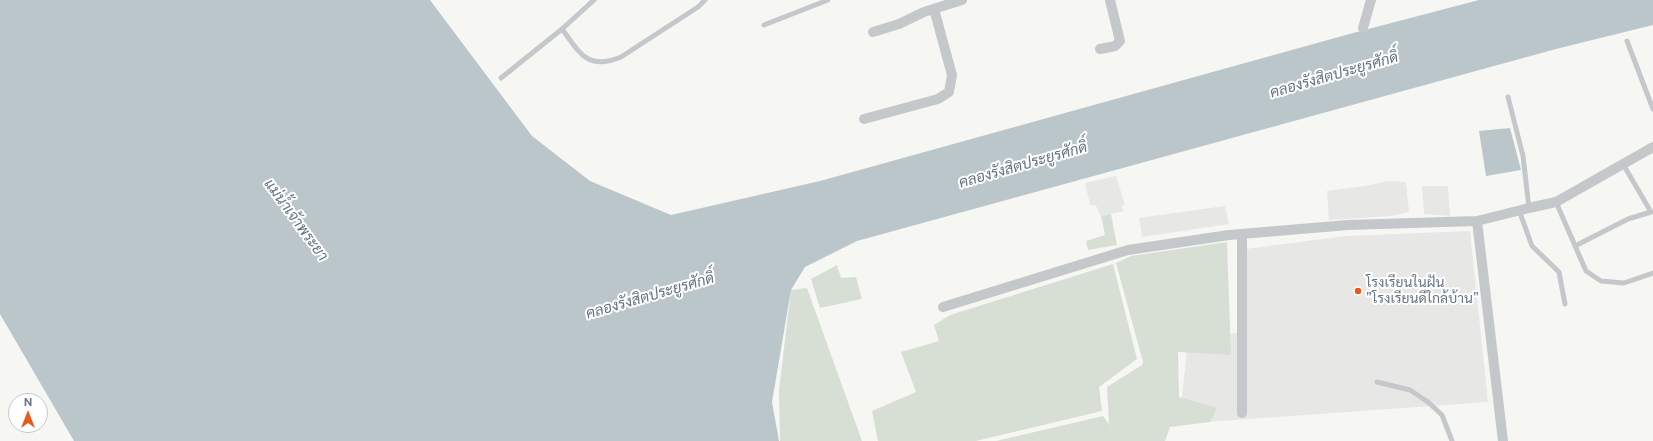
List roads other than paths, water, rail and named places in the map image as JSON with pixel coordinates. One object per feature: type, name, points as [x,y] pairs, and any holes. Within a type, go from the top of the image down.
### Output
[{"type":"street","points":[[873,32],[900,24],[924,12],[962,0]]},
{"type":"street","points":[[1100,49],[1115,46],[1120,41],[1110,0]]},
{"type":"street","points":[[1363,28],[1371,0]]},
{"type":"street","points":[[864,119],[938,99],[949,92],[952,75],[934,9]]},
{"type":"street","points":[[943,308],[1128,250],[1242,234],[1348,225],[1478,221],[1556,202],[1653,147]]},
{"type":"street","points":[[1478,221],[1503,441]]},
{"type":"street","points":[[1242,234],[1242,413]]},
{"type":"lane","points":[[501,78],[562,29],[594,0]]},
{"type":"lane","points":[[562,29],[583,56],[594,62],[609,62],[627,52],[705,0]]},
{"type":"lane","points":[[764,25],[828,0]]},
{"type":"lane","points":[[1627,41],[1653,109]]},
{"type":"lane","points":[[1508,97],[1523,156],[1524,209],[1532,246],[1559,272],[1565,304]]},
{"type":"lane","points":[[1575,246],[1628,219],[1652,215],[1623,164]]},
{"type":"lane","points":[[1556,202],[1586,271],[1601,281],[1624,283],[1653,273]]},
{"type":"lane","points":[[1377,382],[1410,390],[1428,402],[1442,414],[1452,441]]},
{"type":"water","points":[[0,0],[430,0],[532,136],[590,181],[671,215],[820,181],[1353,33],[1479,0],[1653,0],[1653,25],[1556,49],[857,241],[805,267],[791,290],[772,402],[779,441],[74,441],[48,396],[48,393],[46,393],[0,314]]},
{"type":"water","points":[[1510,128],[1521,170],[1486,176],[1479,131]]},
{"type":"place","name":"โรงเรียนในฝัน \"โรงเรียนดีใกล้บ้าน\"","points":[[1358,291]]},
{"type":"water label","name":"คลองรังสิตประยูรศักดิ์","points":[[1334,75]]},
{"type":"water label","name":"คลองรังสิตประยูรศักดิ์","points":[[1023,165]]},
{"type":"water label","name":"แม่น้ำเจ้าพระยา","points":[[296,220]]},
{"type":"water label","name":"คลองรังสิตประยูรศักดิ์","points":[[650,296]]}]
